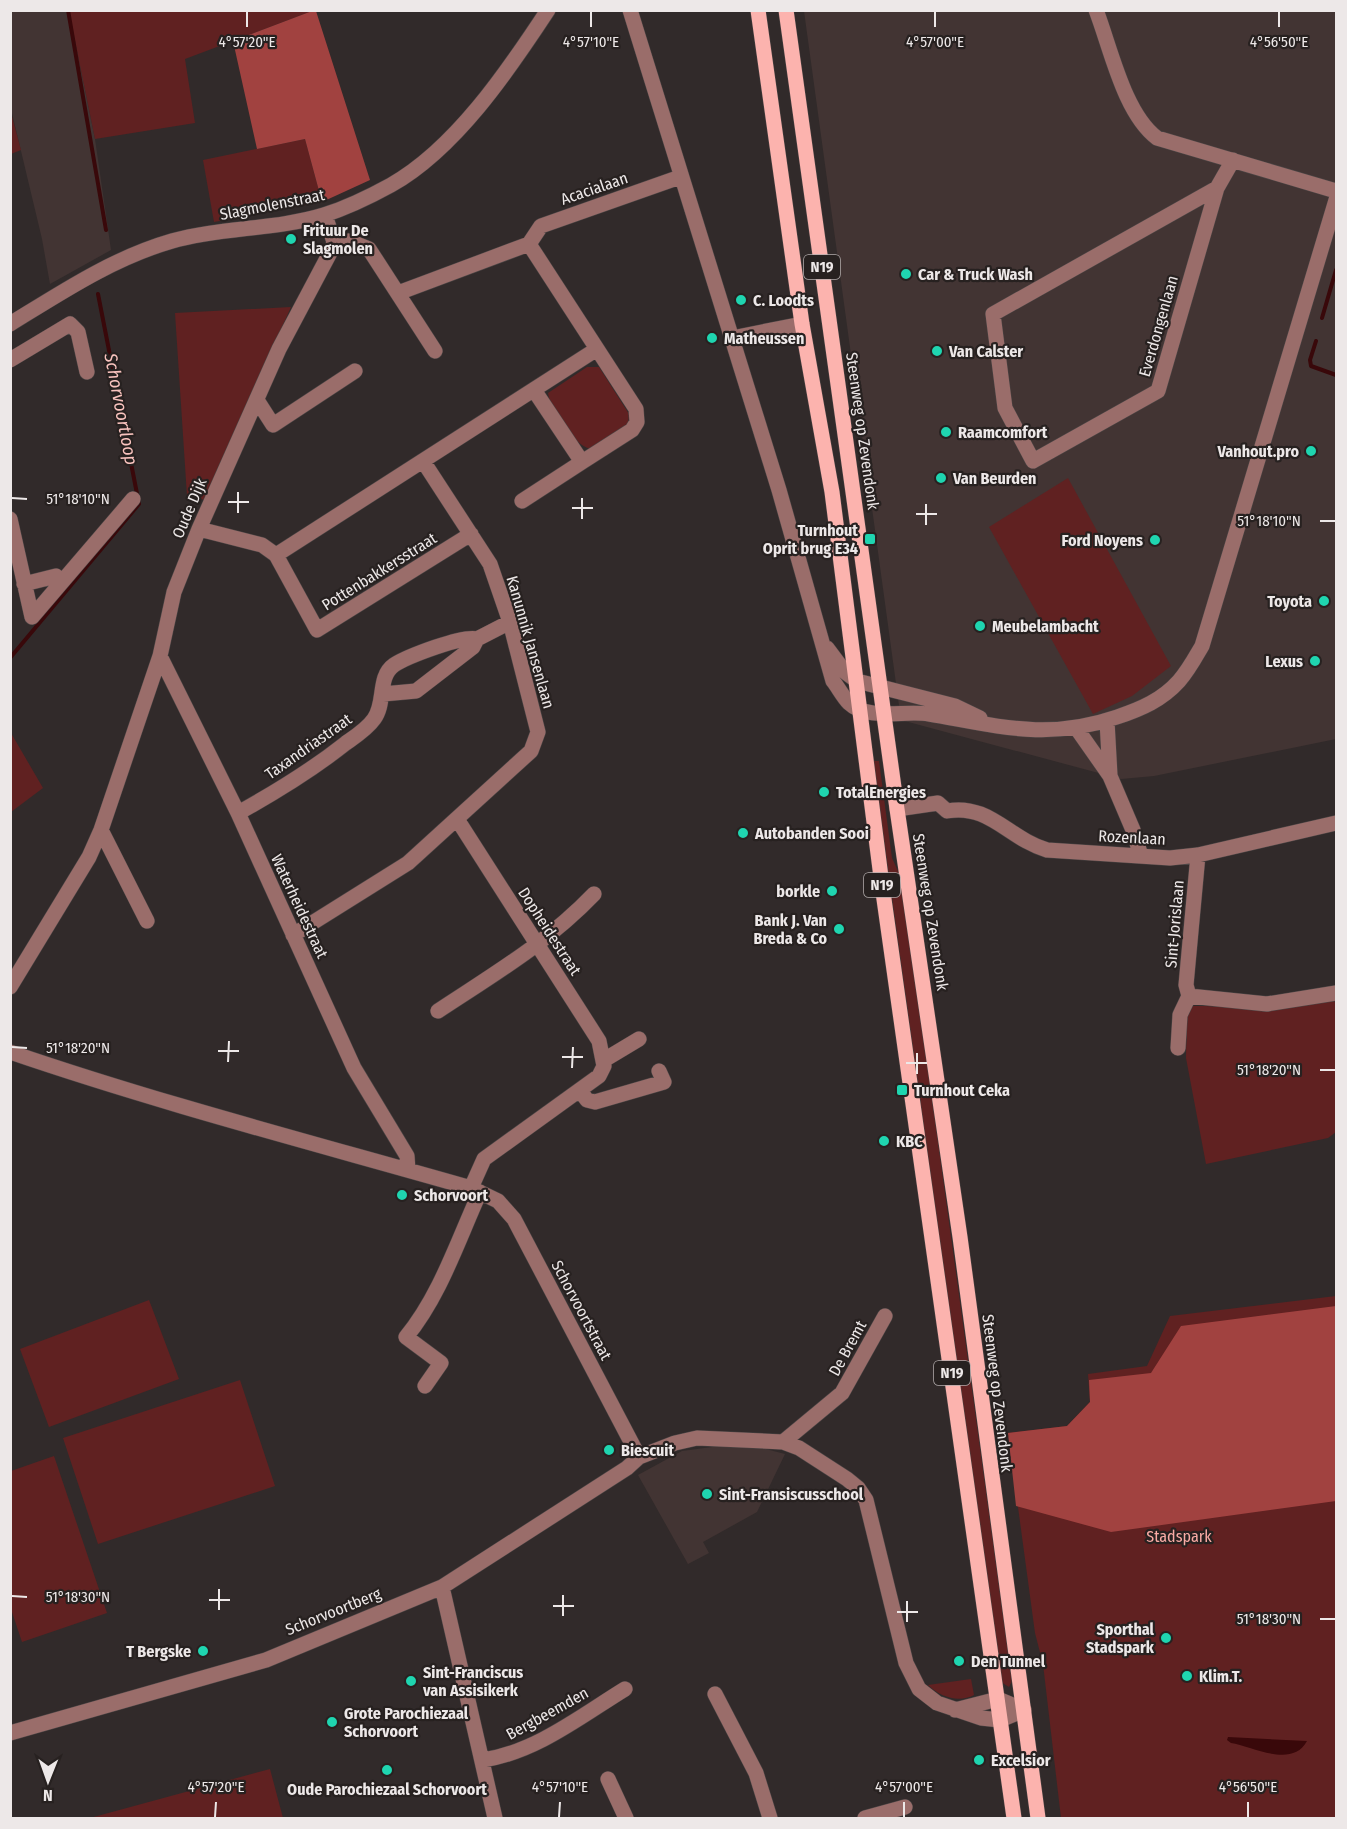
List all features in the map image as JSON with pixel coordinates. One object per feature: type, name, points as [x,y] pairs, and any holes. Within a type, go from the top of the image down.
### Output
[{"type":"main road","name":"N19","points":[[758,10],[802,324],[832,492],[882,885],[1014,1818]]},
{"type":"main road","name":"Steenweg op Zevendonk","points":[[786,10],[897,809],[960,1237],[1038,1818]]},
{"type":"street","name":"Slagmolenstraat","points":[[10,324],[125,257],[173,241],[325,214],[391,184],[427,160],[452,135],[512,63],[548,10]]},
{"type":"street","points":[[630,10],[680,177],[685,181],[833,681],[849,703],[861,710],[885,713],[917,712],[999,728],[1044,732],[1077,729],[1147,707],[1179,681],[1202,646],[1336,200]]},
{"type":"street","points":[[1096,10],[1135,114],[1157,138],[1336,191]]},
{"type":"street","name":"Everdongenlaan","points":[[1217,188],[993,314],[1005,408],[1033,461],[1158,391],[1217,188],[1233,160]]},
{"type":"street","name":"Acacialaan","points":[[398,293],[529,244],[541,226],[680,177]]},
{"type":"street","points":[[325,214],[334,242],[349,241],[369,249],[435,351]]},
{"type":"street","name":"Oude Dijk","points":[[10,987],[89,857],[101,830],[160,656],[174,592],[199,529],[279,349],[334,242]]},
{"type":"street","points":[[522,501],[632,430],[638,422],[636,409],[529,244]]},
{"type":"street","points":[[10,360],[70,324],[78,332],[87,372]]},
{"type":"street","points":[[732,338],[802,324]]},
{"type":"street","points":[[199,529],[262,545],[276,555],[597,349]]},
{"type":"street","points":[[257,400],[273,425],[355,371]]},
{"type":"street","points":[[534,390],[582,462]]},
{"type":"street","name":"Kanunnik Jansenlaan","points":[[423,461],[490,564],[510,622],[538,732],[531,750],[457,819]]},
{"type":"street","points":[[10,519],[32,617],[133,499]]},
{"type":"street","name":"Pottenbakkersstraat","points":[[276,555],[317,630],[471,534]]},
{"type":"street","points":[[24,584],[56,576]]},
{"type":"street","name":"Taxandriastraat","points":[[383,694],[416,691],[473,647],[477,639],[510,622]]},
{"type":"street","name":"Taxandriastraat","points":[[238,813],[326,759],[369,725],[376,717],[383,694],[384,679],[394,665],[455,641],[472,637],[477,639]]},
{"type":"street","points":[[823,642],[845,672],[857,681],[955,706],[999,728]]},
{"type":"street","name":"Waterheidestraat","points":[[160,656],[238,813],[354,1068],[407,1156],[408,1170]]},
{"type":"street","points":[[1107,721],[1110,776]]},
{"type":"street","points":[[1077,729],[1110,776],[1133,830],[1141,856]]},
{"type":"street","name":"Rozenlaan","points":[[897,809],[938,803],[947,811],[962,808],[980,812],[1031,846],[1047,850],[1141,856],[1198,855],[1336,823]]},
{"type":"street","points":[[293,935],[408,863],[457,819]]},
{"type":"street","name":"Dopheidestraat","points":[[457,819],[599,1041],[604,1063]]},
{"type":"street","points":[[101,830],[147,921]]},
{"type":"street","name":"Sint-Jorislaan","points":[[1178,1048],[1180,1015],[1189,996],[1186,985],[1198,855]]},
{"type":"street","points":[[438,1011],[538,946],[594,894]]},
{"type":"street","points":[[1189,996],[1267,1004],[1336,993]]},
{"type":"street","points":[[425,1386],[441,1363],[406,1337],[418,1322],[440,1280],[476,1190],[484,1159],[581,1092],[599,1076],[604,1063],[639,1039]]},
{"type":"street","name":"Schorvoortstraat","points":[[10,1052],[151,1098],[476,1190],[498,1201],[514,1219],[639,1457]]},
{"type":"street","points":[[581,1092],[587,1100],[595,1102],[664,1082],[658,1071]]},
{"type":"street","name":"De Bremt","points":[[783,1442],[842,1393],[885,1316]]},
{"type":"street","points":[[639,1457],[675,1443],[697,1438],[783,1442],[799,1448],[847,1479],[858,1488],[866,1500],[906,1663],[919,1689],[931,1699],[981,1718],[1000,1720],[1024,1710]]},
{"type":"street","name":"Schorvoortberg","points":[[10,1733],[266,1660],[441,1587],[627,1468],[639,1457]]},
{"type":"street","points":[[441,1587],[495,1818]]},
{"type":"street","name":"Bergbeemden","points":[[483,1760],[505,1757],[532,1745],[625,1689]]},
{"type":"street","points":[[715,1694],[756,1773],[770,1818]]},
{"type":"street","points":[[955,1710],[998,1699],[1024,1710]]},
{"type":"street","points":[[608,1779],[626,1818]]},
{"type":"street","points":[[865,1818],[905,1807]]},
{"type":"shaded area","points":[[10,11],[69,11],[95,139],[111,250],[50,284],[42,239],[11,109]]},
{"type":"shaded area","points":[[316,11],[370,180],[322,202],[305,139],[257,149],[233,41]]},
{"type":"shaded area","points":[[804,11],[1336,11],[1336,739],[1154,776],[1121,779],[901,720]]},
{"type":"shaded area","points":[[1336,1306],[1336,1501],[1111,1532],[1016,1506],[1008,1433],[1067,1426],[1090,1402],[1089,1380],[1151,1373],[1181,1326]]},
{"type":"shaded area","name":"Sint-Fransiscusschool","points":[[754,1446],[785,1454],[757,1512],[703,1542],[709,1553],[688,1564],[638,1475],[682,1451],[712,1447]]},
{"type":"shaded area","points":[[1228,1737],[1307,1741],[1292,1754],[1282,1755],[1231,1743],[1227,1740]]},
{"type":"green space","points":[[69,11],[312,11],[185,59],[195,123],[95,139]]},
{"type":"green space","points":[[10,109],[21,150],[11,154],[10,154]]},
{"type":"green space","points":[[305,139],[322,202],[214,222],[203,160]]},
{"type":"green space","points":[[291,307],[205,500],[187,496],[175,313]]},
{"type":"green space","points":[[587,367],[599,367],[629,414],[628,426],[590,449],[576,440],[563,426],[553,409],[548,393]]},
{"type":"green space","points":[[1068,478],[1171,666],[1132,696],[1093,714],[989,527]]},
{"type":"green space","points":[[11,733],[43,788],[10,812]]},
{"type":"green space","points":[[873,761],[879,761],[892,858],[902,880],[1012,1681],[1009,1687],[1001,1682]]},
{"type":"green space","points":[[1336,1002],[1336,1132],[1328,1138],[1206,1164],[1186,1058],[1187,1010],[1193,1006],[1282,1009]]},
{"type":"green space","name":"Stadspark","points":[[1336,1296],[1336,1818],[1061,1818],[1043,1664],[1035,1633],[1008,1433],[1067,1426],[1090,1402],[1088,1374],[1147,1366],[1170,1316]]},
{"type":"green space","points":[[149,1300],[179,1379],[49,1427],[20,1349]]},
{"type":"green space","points":[[240,1380],[275,1486],[98,1544],[63,1438]]},
{"type":"green space","points":[[54,1456],[107,1613],[22,1642],[11,1609],[11,1471]]},
{"type":"green space","points":[[971,1679],[974,1695],[956,1699],[938,1693],[928,1685]]},
{"type":"green space","points":[[270,1769],[283,1818],[90,1818]]},
{"type":"waterway","name":"Schorvoortloop","points":[[68,10],[106,230]]},
{"type":"waterway","points":[[1322,318],[1336,270]]},
{"type":"waterway","name":"Schorvoortloop","points":[[10,658],[139,504],[98,294]]},
{"type":"waterway","points":[[1316,341],[1310,360],[1311,366],[1336,375]]},
{"type":"place","name":"Frituur De Slagmolen","points":[[291,239]]},
{"type":"place","name":"Car & Truck Wash","points":[[906,274]]},
{"type":"place","name":"C. Loodts","points":[[741,300]]},
{"type":"place","name":"Matheussen","points":[[712,338]]},
{"type":"place","name":"Van Calster","points":[[937,351]]},
{"type":"place","name":"Raamcomfort","points":[[946,432]]},
{"type":"place","name":"Vanhout.pro","points":[[1311,451]]},
{"type":"place","name":"Van Beurden","points":[[941,478]]},
{"type":"place","name":"Turnhout Oprit brug E34","points":[[870,539]]},
{"type":"place","name":"Ford Noyens","points":[[1155,540]]},
{"type":"place","name":"Toyota","points":[[1324,601]]},
{"type":"place","name":"Meubelambacht","points":[[980,626]]},
{"type":"place","name":"Lexus","points":[[1315,661]]},
{"type":"place","name":"TotalEnergies","points":[[824,792]]},
{"type":"place","name":"Autobanden Sooi","points":[[743,833]]},
{"type":"place","name":"borkle","points":[[832,891]]},
{"type":"place","name":"Bank J. Van Breda & Co","points":[[839,929]]},
{"type":"place","name":"Turnhout Ceka","points":[[902,1090]]},
{"type":"place","name":"KBC","points":[[884,1141]]},
{"type":"place","name":"Schorvoort","points":[[402,1195]]},
{"type":"place","name":"Biescuit","points":[[609,1450]]},
{"type":"place","name":"Sint-Fransiscusschool","points":[[707,1494]]},
{"type":"place","name":"Sporthal Stadspark","points":[[1166,1638]]},
{"type":"place","name":"T Bergske","points":[[203,1651]]},
{"type":"place","name":"Den Tunnel","points":[[959,1661]]},
{"type":"place","name":"Klim.T.","points":[[1187,1676]]},
{"type":"place","name":"Sint-Franciscus van Assisikerk","points":[[411,1681]]},
{"type":"place","name":"Grote Parochiezaal Schorvoort","points":[[332,1722]]},
{"type":"place","name":"Excelsior","points":[[979,1760]]},
{"type":"place","name":"Oude Parochiezaal Schorvoort","points":[[387,1770]]}]
